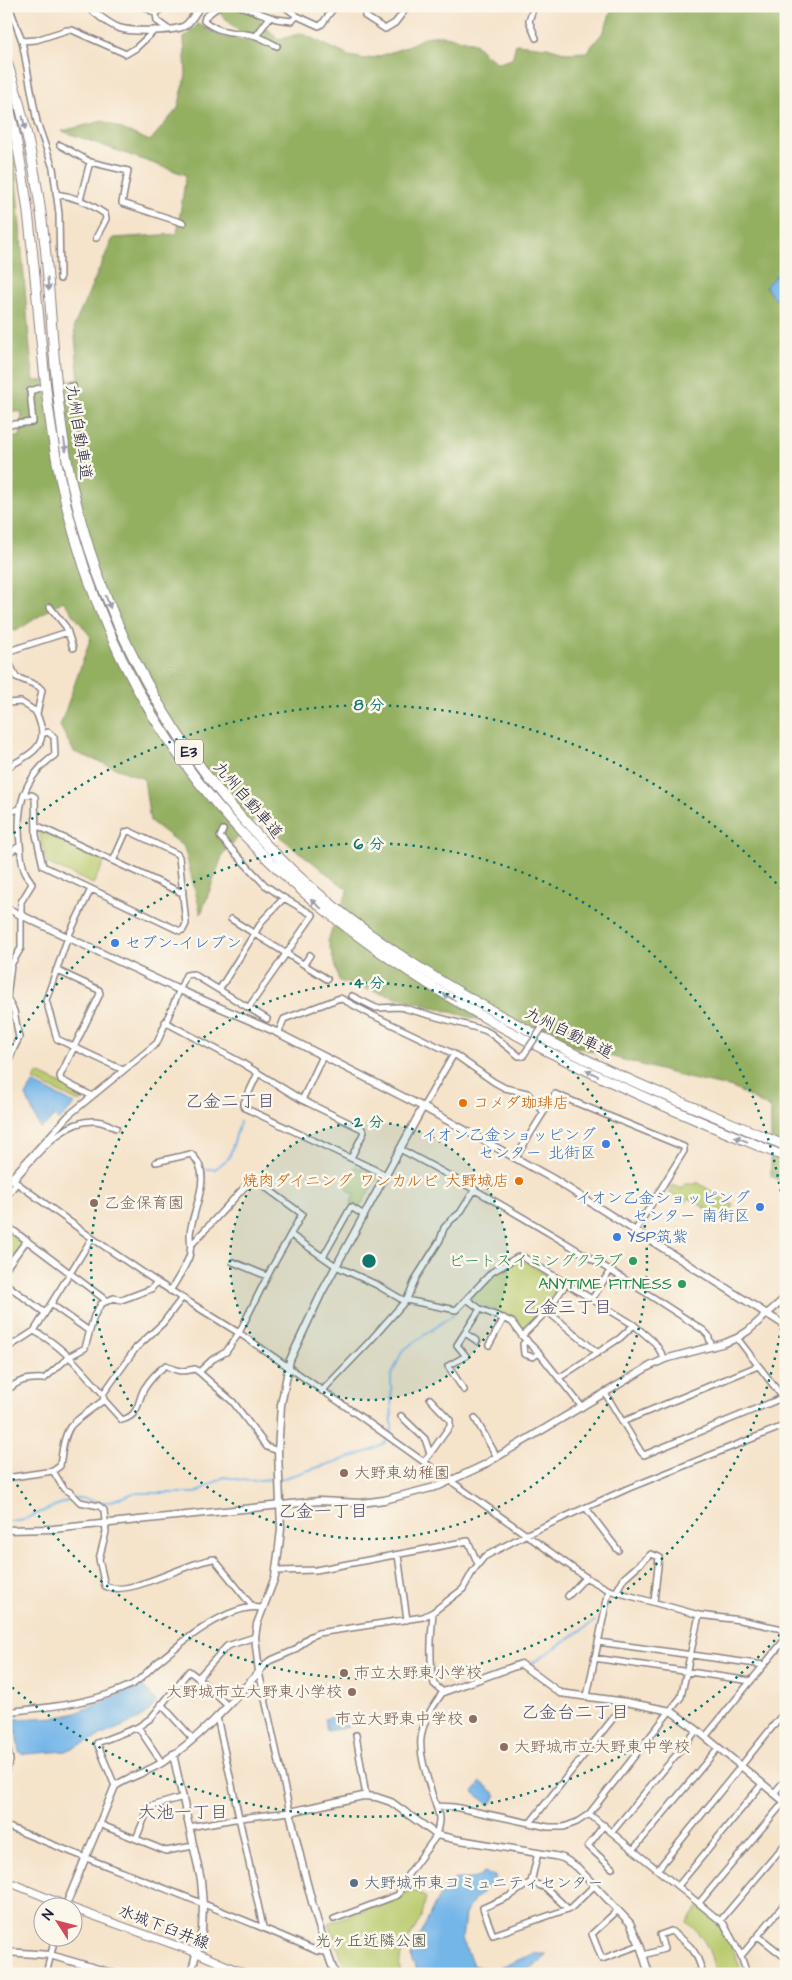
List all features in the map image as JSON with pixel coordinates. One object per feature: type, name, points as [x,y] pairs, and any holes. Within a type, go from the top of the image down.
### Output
[{"type":"highway","name":"九州自動車道","points":[[6,60],[22,115],[37,186],[60,414],[66,456],[85,534],[110,608],[138,669],[165,716],[205,775],[241,818],[294,872],[356,922],[428,972],[484,1006],[557,1045],[786,1146]]},
{"type":"highway","name":"九州自動車道","points":[[6,96],[19,150],[32,238],[45,373],[56,457],[75,538],[98,604],[126,666],[152,715],[198,782],[234,825],[287,879],[349,931],[422,981],[514,1034],[621,1088],[688,1118],[786,1157]]},
{"type":"main road","name":"水城下臼井線","points":[[6,1881],[47,1898]]},
{"type":"main road","name":"水城下臼井線","points":[[82,1912],[197,1953],[246,1974]]},
{"type":"street","points":[[9,6],[22,41],[37,122],[53,168],[59,214],[60,279]]},
{"type":"street","points":[[87,6],[110,24],[119,28],[156,30],[181,28],[187,24],[200,6]]},
{"type":"street","points":[[144,6],[156,14]]},
{"type":"street","points":[[163,6],[156,14],[156,21],[168,29]]},
{"type":"street","points":[[218,6],[204,20],[220,30],[256,36],[277,46]]},
{"type":"street","points":[[240,6],[276,19],[292,20],[297,16]]},
{"type":"street","points":[[284,6],[297,16],[319,26],[336,6]]},
{"type":"street","points":[[371,6],[365,16],[385,29],[396,23],[408,6]]},
{"type":"street","points":[[534,6],[529,21],[536,38]]},
{"type":"street","points":[[256,36],[270,17]]},
{"type":"street","points":[[22,41],[36,40],[72,30],[126,54],[136,48],[156,30]]},
{"type":"street","points":[[60,145],[90,162],[128,171],[122,203],[183,223]]},
{"type":"street","points":[[80,200],[90,162]]},
{"type":"street","points":[[56,194],[80,200],[105,214],[106,219],[96,238]]},
{"type":"street","points":[[6,425],[33,422],[30,391],[40,388]]},
{"type":"street","points":[[50,607],[68,632],[73,648]]},
{"type":"street","points":[[6,652],[68,632]]},
{"type":"street","points":[[6,656],[16,677],[38,686],[42,690],[38,714],[42,734],[39,746],[6,768]]},
{"type":"street","points":[[6,703],[21,702],[38,714]]},
{"type":"street","points":[[7,1090],[9,1082],[7,1074],[12,1050],[19,1038],[14,1011],[7,997],[11,965],[21,948],[21,902],[32,884],[24,868],[20,846],[19,809],[29,784],[42,764],[55,755],[54,737],[48,732],[42,734]]},
{"type":"street","points":[[24,795],[36,797],[36,835],[43,866],[180,931],[183,930],[186,924],[179,857],[177,854],[129,831],[126,832],[113,861]]},
{"type":"street","points":[[6,813],[19,809]]},
{"type":"street","points":[[36,826],[40,826],[183,892]]},
{"type":"street","points":[[223,830],[220,837],[265,885],[313,914],[249,1007]]},
{"type":"street","points":[[6,854],[20,846]]},
{"type":"street","points":[[91,889],[68,937],[46,1000],[57,1039],[123,1070]]},
{"type":"street","points":[[219,990],[264,920],[284,898]]},
{"type":"street","points":[[6,908],[179,990],[278,1034],[423,1106],[516,1157],[786,1326]]},
{"type":"street","points":[[231,919],[327,979]]},
{"type":"street","points":[[304,964],[310,955]]},
{"type":"street","points":[[56,970],[99,990],[100,994],[60,1076],[61,1080],[92,1096]]},
{"type":"street","points":[[6,1197],[11,1180],[54,1129],[156,1043],[183,979],[189,973],[249,1007],[267,1020]]},
{"type":"street","points":[[352,996],[376,1008],[400,1007],[484,1030],[520,1056],[523,1056],[546,1022]]},
{"type":"street","points":[[278,1034],[284,1019],[340,998],[372,1016],[454,1054],[494,1082],[506,1088],[527,1093],[543,1111]]},
{"type":"street","points":[[165,1022],[258,1073],[302,1100],[362,1129],[364,1132],[351,1158]]},
{"type":"street","points":[[335,1974],[326,1952],[303,1873],[259,1672],[255,1637],[262,1608],[277,1570],[281,1529],[278,1451],[281,1405],[288,1368],[299,1338],[400,1148],[454,1054]]},
{"type":"street","points":[[302,1100],[322,1056]]},
{"type":"street","points":[[258,1073],[243,1105],[245,1108],[386,1175]]},
{"type":"street","points":[[516,1157],[553,1095],[557,1094],[684,1147],[684,1151],[635,1231]]},
{"type":"street","points":[[11,1180],[51,1139],[61,1132],[86,1122],[97,1121],[116,1128]]},
{"type":"street","points":[[400,1148],[475,1189],[610,1270],[703,1330],[708,1335],[712,1347]]},
{"type":"street","points":[[156,1162],[191,1154],[201,1168],[201,1190],[190,1235],[192,1244]]},
{"type":"street","points":[[170,1291],[184,1270],[192,1244],[254,1178],[302,1214],[239,1333],[226,1352],[213,1359],[198,1372]]},
{"type":"street","points":[[11,1180],[170,1291],[239,1333],[586,1577],[609,1590],[699,1615],[740,1620],[778,1628],[786,1632]]},
{"type":"street","points":[[322,1391],[407,1300],[416,1278],[440,1240],[444,1228],[460,1213],[475,1189]]},
{"type":"street","points":[[323,1257],[351,1207],[364,1215]]},
{"type":"street","points":[[6,1225],[107,1301]]},
{"type":"street","points":[[291,1236],[336,1266],[401,1299],[456,1310],[492,1272],[518,1257],[523,1257],[634,1325],[655,1344],[665,1359]]},
{"type":"street","points":[[6,1349],[34,1330],[92,1238]]},
{"type":"street","points":[[6,1268],[27,1240]]},
{"type":"street","points":[[233,1262],[268,1276]]},
{"type":"street","points":[[592,1299],[610,1270]]},
{"type":"street","points":[[6,1392],[16,1383],[30,1378],[44,1378],[70,1356],[85,1348],[97,1310],[107,1301],[114,1298],[121,1300],[127,1298],[151,1288],[157,1282]]},
{"type":"street","points":[[6,1284],[45,1313]]},
{"type":"street","points":[[522,1336],[547,1311],[566,1284]]},
{"type":"street","points":[[6,1530],[53,1529],[319,1501],[361,1503],[406,1496],[449,1481],[497,1457],[650,1366],[665,1359],[712,1347],[737,1338],[786,1297]]},
{"type":"street","points":[[6,1478],[53,1471],[60,1466],[66,1436],[71,1425],[104,1397],[136,1348],[163,1323],[182,1298]]},
{"type":"street","points":[[466,1299],[480,1309],[512,1322],[582,1407]]},
{"type":"street","points":[[51,1304],[89,1331]]},
{"type":"street","points":[[464,1390],[448,1366],[466,1356],[457,1345],[480,1309]]},
{"type":"street","points":[[547,1311],[598,1353]]},
{"type":"street","points":[[489,1345],[504,1318]]},
{"type":"street","points":[[559,1378],[620,1338],[634,1325]]},
{"type":"street","points":[[34,1330],[47,1337],[70,1356],[122,1420],[135,1414],[143,1391],[153,1376],[166,1365],[177,1372],[195,1369],[233,1402],[268,1447],[278,1451]]},
{"type":"street","points":[[465,1333],[477,1341]]},
{"type":"street","points":[[737,1338],[782,1398],[786,1407]]},
{"type":"street","points":[[527,1340],[523,1344],[524,1354],[533,1357],[539,1353]]},
{"type":"street","points":[[622,1422],[758,1366]]},
{"type":"street","points":[[605,1393],[644,1455],[782,1398]]},
{"type":"street","points":[[424,1462],[450,1426],[450,1420],[430,1399]]},
{"type":"street","points":[[401,1416],[425,1439],[430,1454]]},
{"type":"street","points":[[474,1418],[497,1457]]},
{"type":"street","points":[[72,1898],[85,1858],[115,1786],[162,1763],[217,1717],[270,1661],[296,1650],[309,1637],[318,1633],[423,1617],[463,1590],[484,1557],[525,1535],[629,1488],[786,1425]]},
{"type":"street","points":[[53,1471],[64,1490],[80,1502],[98,1506],[104,1510],[106,1532],[99,1560],[105,1586],[111,1589],[141,1585],[184,1567],[214,1559],[252,1606]]},
{"type":"street","points":[[586,1508],[618,1550]]},
{"type":"street","points":[[277,1570],[316,1570],[468,1541],[478,1564]]},
{"type":"street","points":[[616,1592],[624,1578],[651,1554],[659,1557],[654,1602]]},
{"type":"street","points":[[398,1555],[407,1620]]},
{"type":"street","points":[[568,1596],[586,1577]]},
{"type":"street","points":[[587,1696],[609,1590]]},
{"type":"street","points":[[6,1712],[62,1706],[91,1700],[132,1684],[139,1680],[158,1661],[215,1620],[252,1606],[262,1608]]},
{"type":"street","points":[[433,1612],[431,1672],[434,1684],[444,1692]]},
{"type":"street","points":[[436,1806],[454,1807],[548,1827],[564,1827],[590,1814],[680,1697],[699,1615]]},
{"type":"street","points":[[198,1678],[227,1646],[255,1637]]},
{"type":"street","points":[[705,1737],[786,1638]]},
{"type":"street","points":[[598,1642],[764,1665]]},
{"type":"street","points":[[594,1658],[751,1681]]},
{"type":"street","points":[[334,1918],[398,1895],[407,1876],[436,1834],[440,1822],[419,1741],[424,1721],[444,1692],[521,1664],[557,1692],[671,1711],[697,1730],[785,1803],[699,1903]]},
{"type":"street","points":[[115,1786],[96,1743],[138,1727],[151,1718],[189,1671],[228,1706]]},
{"type":"street","points":[[530,1823],[626,1702]]},
{"type":"street","points":[[161,1704],[192,1738]]},
{"type":"street","points":[[658,1869],[786,1710]]},
{"type":"street","points":[[217,1717],[263,1927]]},
{"type":"street","points":[[138,1727],[162,1763]]},
{"type":"street","points":[[612,1832],[697,1730]]},
{"type":"street","points":[[356,1735],[366,1796]]},
{"type":"street","points":[[6,1736],[10,1761],[6,1771]]},
{"type":"street","points":[[633,1850],[718,1748]]},
{"type":"street","points":[[173,1754],[201,1880],[203,1905],[202,1930],[190,1974]]},
{"type":"street","points":[[774,1793],[786,1778]]},
{"type":"street","points":[[678,1886],[762,1784]]},
{"type":"street","points":[[190,1827],[290,1812],[366,1796],[390,1802],[436,1834],[454,1839],[538,1852],[569,1861],[595,1885],[632,1928],[644,1955],[649,1974]]},
{"type":"street","points":[[136,1839],[149,1807],[183,1797]]},
{"type":"street","points":[[590,1814],[724,1924],[741,1956],[747,1974]]},
{"type":"street","points":[[99,1824],[166,1850],[193,1846]]},
{"type":"street","points":[[604,1825],[588,1846],[612,1868]]},
{"type":"street","points":[[6,1826],[263,1927],[317,1951],[326,1952]]},
{"type":"street","points":[[720,1921],[786,1843]]},
{"type":"street","points":[[538,1852],[531,1882],[510,1896],[483,1908],[493,1935],[568,1909],[595,1885]]},
{"type":"street","points":[[531,1882],[546,1888],[568,1909]]},
{"type":"street","points":[[741,1956],[786,1902]]},
{"type":"street","points":[[618,1910],[592,1934],[602,1959],[640,1945]]},
{"type":"street","points":[[644,1955],[664,1949],[660,1935],[671,1931],[686,1942],[697,1954],[702,1970],[691,1974]]},
{"type":"street","points":[[758,1936],[786,1958]]},
{"type":"street","points":[[46,1974],[52,1948]]},
{"type":"street","points":[[6,1952],[50,1955],[115,1974]]},
{"type":"green space","points":[[212,6],[251,6],[258,18],[278,40],[301,33],[349,56],[365,59],[377,57],[406,47],[425,37],[441,35],[475,43],[486,55],[498,63],[512,59],[516,44],[547,47],[567,53],[587,52],[604,31],[613,6],[786,6],[786,1183],[771,1176],[771,1109],[733,1088],[692,1079],[339,981],[328,940],[348,890],[256,818],[223,854],[201,914],[184,847],[150,821],[144,779],[74,752],[60,726],[91,637],[63,601],[16,631],[6,628],[6,608],[9,608],[10,589],[6,587],[6,437],[20,437],[22,412],[6,411],[6,195],[8,188],[6,127],[13,141],[34,381],[79,380],[74,326],[113,238],[177,234],[186,175],[62,131],[103,121],[150,141],[178,108],[186,75],[184,38],[198,24],[222,37],[249,41]]},
{"type":"green space","points":[[41,831],[105,861],[93,884],[47,863],[39,832]]},
{"type":"green space","points":[[38,1073],[85,1095],[85,1098],[79,1102],[34,1080]]},
{"type":"green space","points":[[355,1166],[378,1176],[358,1207],[351,1203],[354,1194],[346,1189]]},
{"type":"green space","points":[[691,1182],[695,1185],[697,1182],[733,1205],[731,1214],[734,1216],[729,1223],[689,1198],[686,1203],[668,1192],[673,1185],[682,1189],[686,1183],[689,1185]]},
{"type":"green space","points":[[6,1225],[27,1240],[6,1268]]},
{"type":"green space","points":[[519,1260],[523,1260],[559,1282],[561,1286],[542,1312],[525,1329],[510,1317],[484,1307],[471,1298],[495,1273]]},
{"type":"green space","name":"光ヶ丘近隣公園","points":[[414,1890],[426,1898],[423,1912],[400,1958],[401,1974],[347,1974],[329,1923]]},
{"type":"green space","points":[[699,1906],[724,1928],[743,1974],[715,1974],[706,1945],[687,1922]]},
{"type":"water","points":[[786,272],[786,302],[779,301],[773,297],[766,286],[775,276]]},
{"type":"water","points":[[33,1083],[75,1104],[59,1121],[54,1116],[47,1124],[40,1128],[26,1096]]},
{"type":"water","points":[[142,1685],[156,1701],[151,1709],[139,1719],[66,1751],[25,1754],[19,1752],[14,1719],[58,1717],[76,1713]]},
{"type":"water","points":[[345,1714],[348,1727],[327,1731],[324,1719]]},
{"type":"water","points":[[481,1782],[497,1795],[490,1805],[473,1792]]},
{"type":"water","points":[[484,1873],[495,1876],[496,1879],[475,1899],[465,1914],[462,1939],[473,1965],[493,1971],[532,1954],[547,1954],[541,1961],[520,1974],[420,1974],[412,1962],[411,1955],[443,1890],[455,1879],[474,1878]]},
{"type":"waterway","points":[[194,1239],[203,1189],[204,1171],[205,1169],[215,1169],[229,1158],[240,1122]]},
{"type":"waterway","points":[[189,1265],[192,1259],[194,1244]]},
{"type":"waterway","points":[[6,1521],[20,1521],[69,1500],[80,1498],[108,1502],[134,1493],[196,1493],[224,1477],[249,1481],[284,1478],[373,1450],[385,1443],[392,1430],[391,1377],[402,1351],[454,1314]]},
{"type":"waterway","points":[[531,1664],[595,1621]]},
{"type":"tunnel","points":[[45,388],[67,387]]},
{"type":"place","name":"セブン-イレブン","points":[[115,943]]},
{"type":"place","name":"コメダ珈琲店","points":[[463,1103]]},
{"type":"place","name":"イオン乙金ショッピング センター 北街区","points":[[606,1144]]},
{"type":"place","name":"焼肉ダイニング ワンカルビ 大野城店","points":[[519,1181]]},
{"type":"place","name":"乙金保育園","points":[[94,1203]]},
{"type":"place","name":"イオン乙金ショッピング センター 南街区","points":[[760,1207]]},
{"type":"place","name":"YSP筑紫","points":[[617,1237]]},
{"type":"place","name":"ビートスイミングクラブ","points":[[633,1261]]},
{"type":"place","name":"ANYTIME FITNESS","points":[[682,1284]]},
{"type":"place","name":"大野東幼稚園","points":[[344,1473]]},
{"type":"place","name":"市立大野東小学校","points":[[344,1673]]},
{"type":"place","name":"大野城市立大野東小学校","points":[[352,1692]]},
{"type":"place","name":"市立大野東中学校","points":[[473,1719]]},
{"type":"place","name":"大野城市立大野東中学校","points":[[504,1747]]},
{"type":"place","name":"大野城市東コミュニティセンター","points":[[354,1883]]},
{"type":"district","name":"乙金二丁目","points":[[230,1101]]},
{"type":"district","name":"乙金三丁目","points":[[567,1307]]},
{"type":"district","name":"乙金一丁目","points":[[323,1511]]},
{"type":"district","name":"乙金台二丁目","points":[[575,1712]]},
{"type":"district","name":"大池一丁目","points":[[183,1812]]}]
